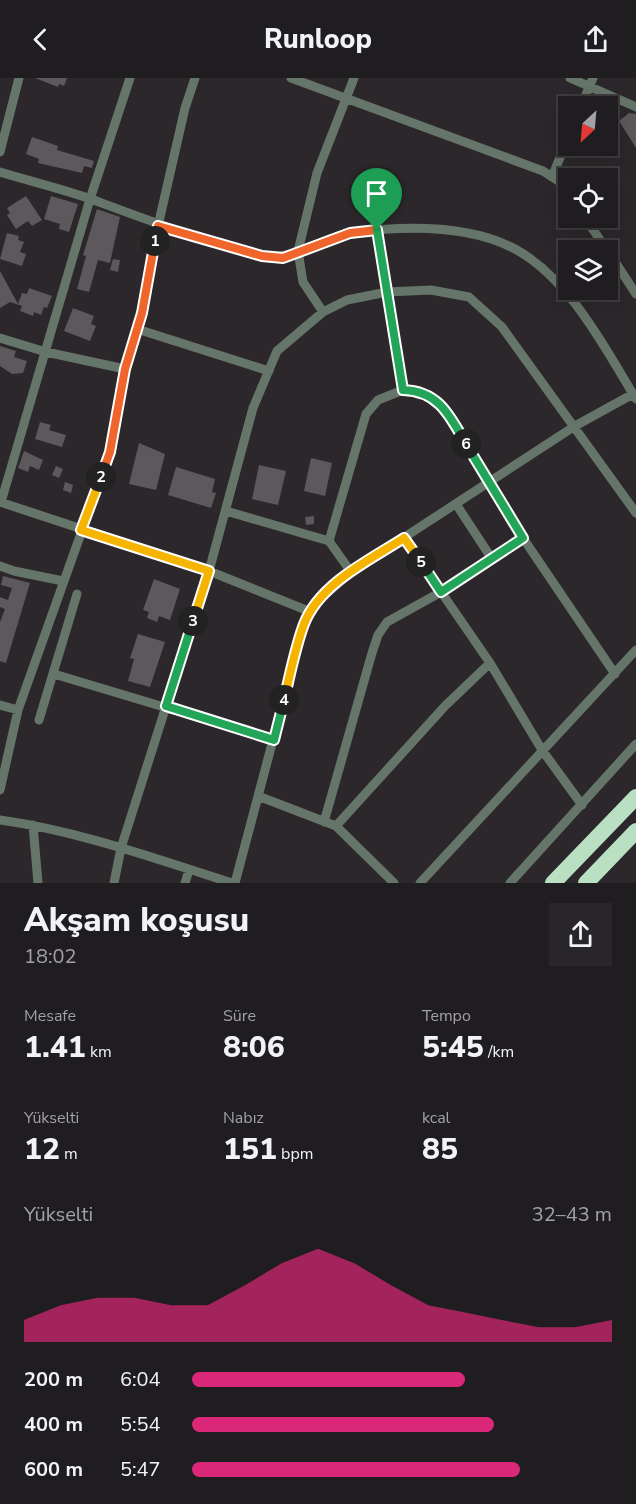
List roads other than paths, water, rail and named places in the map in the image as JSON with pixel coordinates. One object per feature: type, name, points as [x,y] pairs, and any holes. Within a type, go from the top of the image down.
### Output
[{"type":"highway","points":[[553,883],[636,797]]},
{"type":"highway","points":[[586,883],[636,831]]},
{"type":"street","points":[[0,152],[19,78]]},
{"type":"street","points":[[130,78],[90,199],[0,502],[209,571],[311,612]]},
{"type":"street","points":[[0,790],[18,710],[110,452],[125,369],[137,329],[185,108],[195,78]]},
{"type":"street","points":[[291,78],[543,171],[558,181]]},
{"type":"street","points":[[322,312],[303,282],[298,252],[316,172],[354,78]]},
{"type":"street","points":[[570,78],[591,82],[636,107]]},
{"type":"street","points":[[585,96],[591,82]]},
{"type":"street","points":[[552,177],[561,156]]},
{"type":"street","points":[[0,172],[90,199],[158,226],[262,256],[283,258],[350,233],[377,230],[424,229],[476,235],[515,248],[553,277],[601,340],[635,397],[575,426],[351,572],[319,600],[304,623],[274,740],[233,883],[121,848],[33,825],[0,820]]},
{"type":"street","points":[[377,230],[403,390]]},
{"type":"street","points":[[618,266],[635,290]]},
{"type":"street","points":[[114,883],[121,848],[209,571],[253,408],[278,351],[322,312],[347,300],[387,292],[431,290],[469,297],[502,327],[636,513]]},
{"type":"street","points":[[137,329],[269,371]]},
{"type":"street","points":[[0,338],[46,352],[125,369]]},
{"type":"street","points":[[329,542],[366,414],[378,400],[403,390],[422,392],[443,406],[523,538],[615,675]]},
{"type":"street","points":[[456,504],[492,559]]},
{"type":"street","points":[[226,511],[329,542],[351,572]]},
{"type":"street","points":[[404,538],[490,663],[542,750],[582,805]]},
{"type":"street","points":[[324,822],[378,635],[387,622],[441,592],[523,538]]},
{"type":"street","points":[[0,566],[63,581]]},
{"type":"street","points":[[39,720],[77,594]]},
{"type":"street","points":[[420,883],[636,650]]},
{"type":"street","points":[[336,826],[445,706],[490,663]]},
{"type":"street","points":[[54,674],[274,740]]},
{"type":"street","points":[[0,705],[18,710]]},
{"type":"street","points":[[510,883],[636,744]]},
{"type":"street","points":[[258,796],[336,826],[394,883]]},
{"type":"street","points":[[33,825],[38,883]]},
{"type":"street","points":[[185,883],[189,870]]}]
